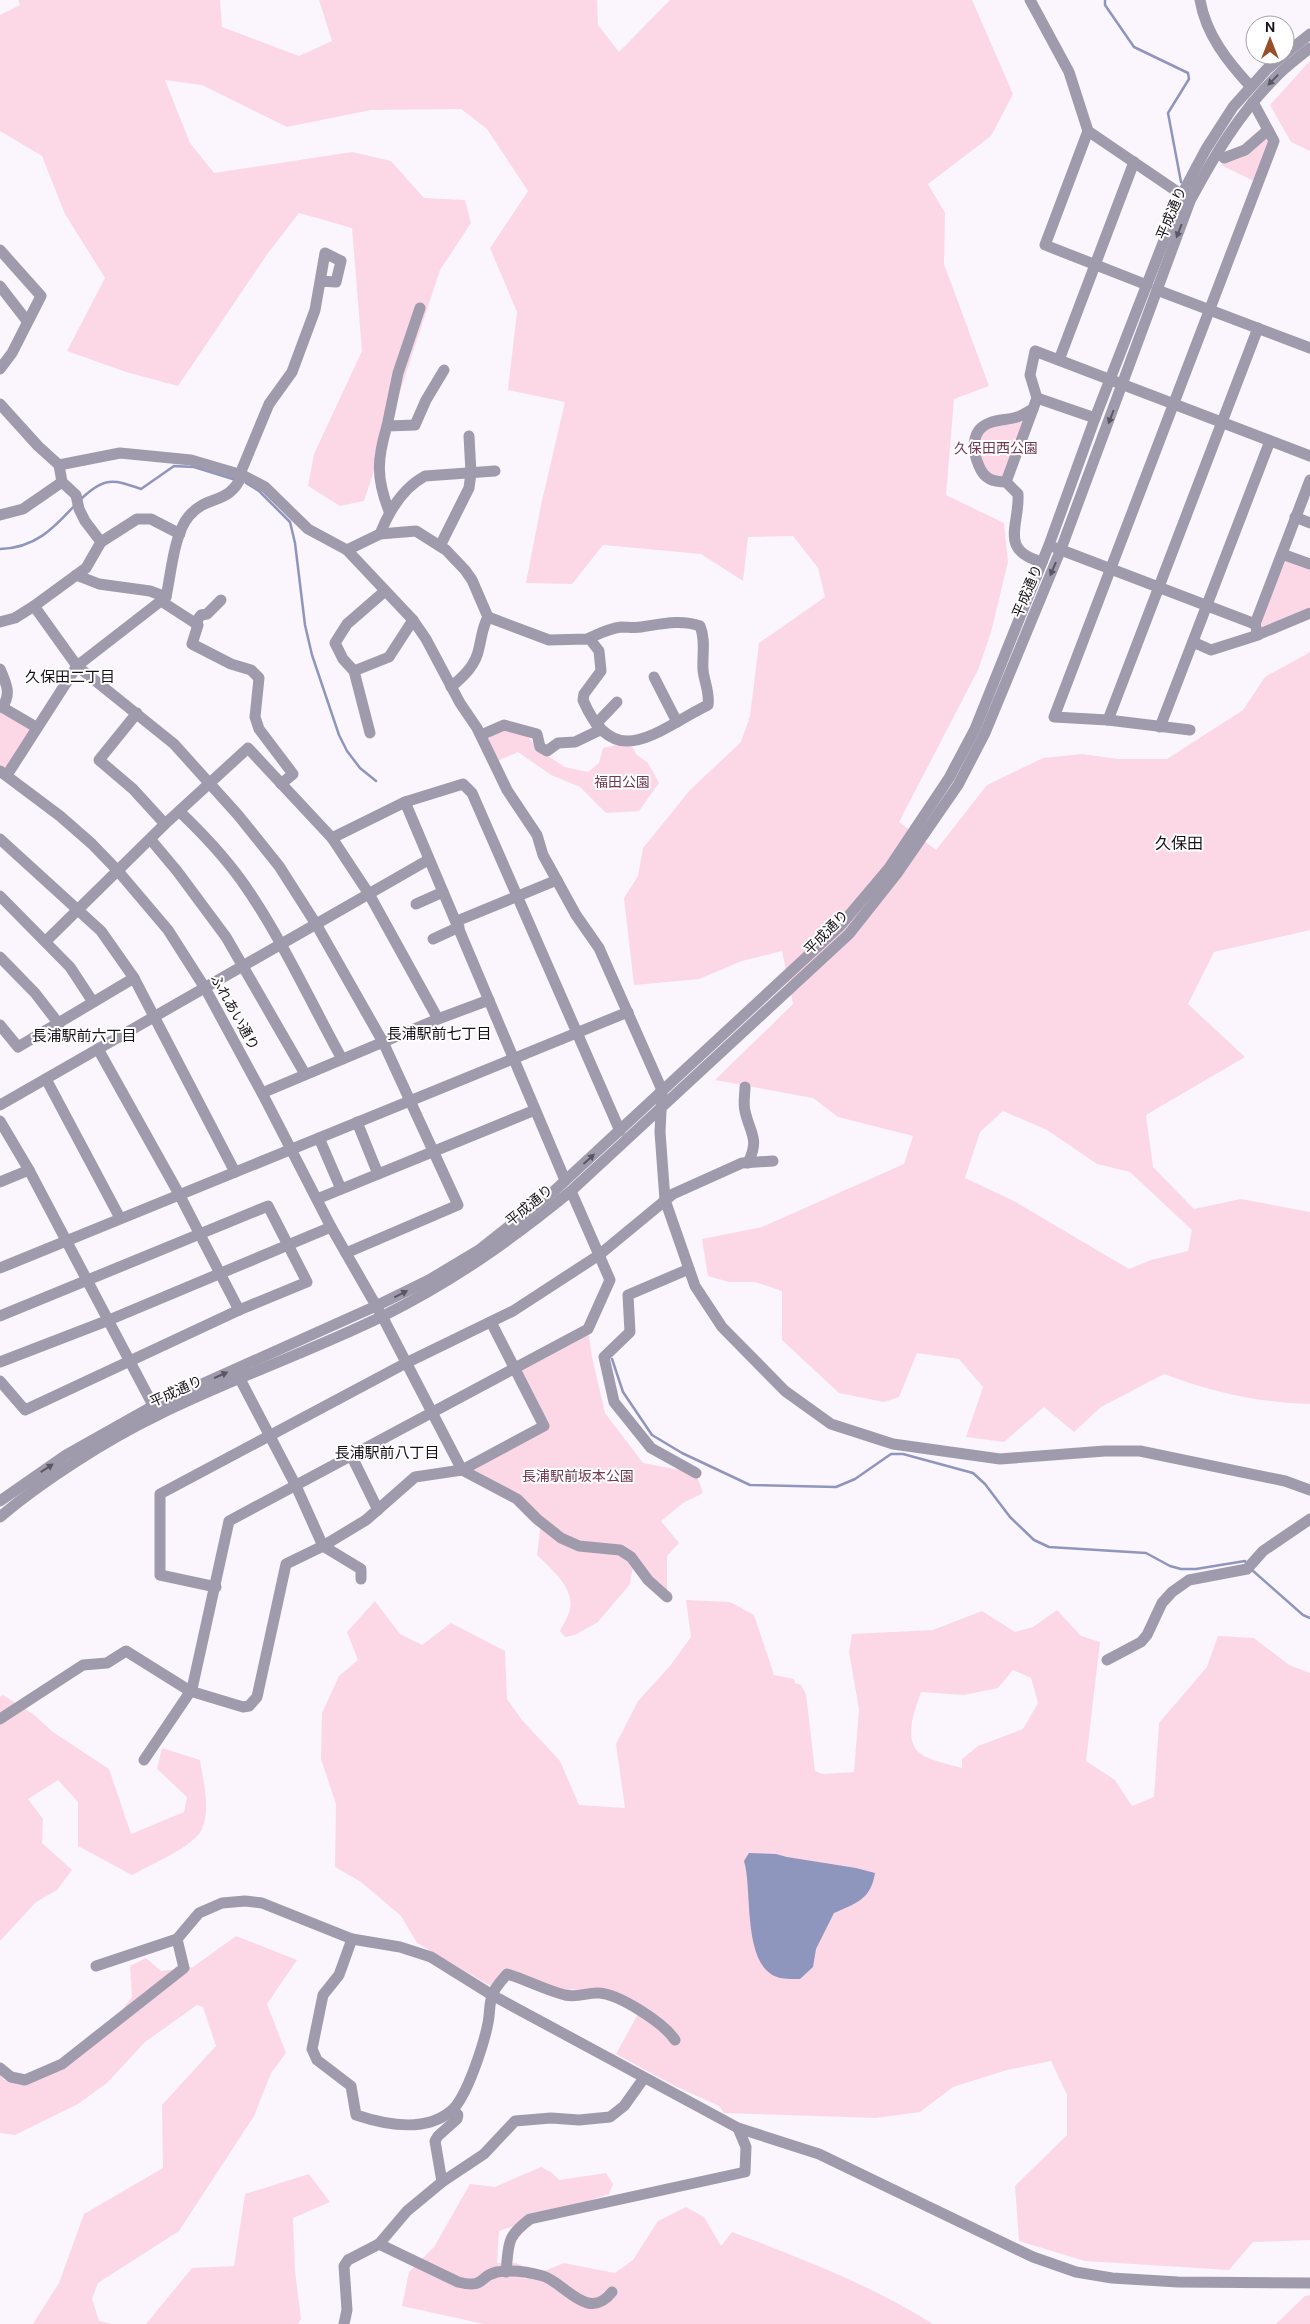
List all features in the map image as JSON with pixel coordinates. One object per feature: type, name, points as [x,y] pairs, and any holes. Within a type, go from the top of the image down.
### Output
[{"type":"street","points":[[1030,0],[1069,72],[1088,131],[1186,198]]},
{"type":"street","points":[[1200,0],[1217,45],[1228,62],[1251,87]]},
{"type":"street","name":"平成通り","points":[[1295,47],[1310,34]]},
{"type":"street","name":"平成通り","points":[[1186,198],[1241,116],[1276,77],[1310,48]]},
{"type":"street","name":"平成通り","points":[[0,1517],[15,1504],[155,1410],[240,1379],[379,1311],[479,1250],[517,1221],[620,1131],[840,926],[889,868],[949,778],[974,729],[1049,546],[1110,380],[1152,287],[1206,149],[1233,107],[1272,65]]},
{"type":"street","points":[[1190,730],[1108,720],[1054,717],[1274,141],[1253,102]]},
{"type":"street","points":[[1224,158],[1244,150],[1268,130]]},
{"type":"street","points":[[1088,131],[1045,245],[1310,348]]},
{"type":"street","points":[[1059,360],[1134,162]]},
{"type":"street","points":[[0,250],[41,296],[12,353],[0,369]]},
{"type":"street","points":[[3,773],[36,728],[77,666],[164,599],[180,534],[189,515],[232,492],[241,474],[268,404],[292,372],[315,310],[320,281]]},
{"type":"street","points":[[0,286],[27,321]]},
{"type":"street","name":"平成通り","points":[[2,1494],[66,1455],[155,1410],[379,1311],[434,1289],[485,1258],[525,1230],[571,1191],[849,934],[898,872],[958,785],[985,733],[1061,549],[1123,384],[1152,287]]},
{"type":"street","points":[[390,511],[380,488],[380,447],[387,426],[398,373],[420,308]]},
{"type":"street","points":[[1108,720],[1258,328]]},
{"type":"street","points":[[1006,482],[1035,404],[1030,375],[1035,351],[1310,456]]},
{"type":"street","points":[[387,426],[415,425],[426,400],[444,370]]},
{"type":"street","points":[[0,404],[38,446],[59,464],[62,482],[76,495],[79,509],[85,521],[101,542]]},
{"type":"street","points":[[1035,404],[1096,418]]},
{"type":"street","points":[[1035,404],[1019,417],[988,423],[975,437],[973,444],[979,467],[988,479],[994,482],[1006,482],[1018,494],[1013,530],[1015,543],[1024,554],[1042,562]]},
{"type":"street","points":[[440,546],[468,488],[471,473],[469,436]]},
{"type":"street","points":[[1160,727],[1270,441]]},
{"type":"street","points":[[59,464],[120,453],[191,460],[241,474],[265,487],[308,529],[347,550],[413,620],[426,639],[481,735],[507,790],[537,835],[543,855],[576,915],[599,948],[662,1090],[660,1132],[665,1200],[695,1286],[722,1327],[785,1391],[830,1424],[893,1444],[1000,1460],[1105,1450],[1140,1451],[1284,1481],[1310,1490]]},
{"type":"street","points":[[380,534],[390,511],[415,481],[425,476],[495,471]]},
{"type":"street","points":[[1256,629],[1310,480]]},
{"type":"street","points":[[0,515],[23,509],[62,482]]},
{"type":"street","points":[[1295,518],[1310,523]]},
{"type":"street","points":[[0,622],[15,618],[86,568],[101,542],[137,519],[151,519],[180,534]]},
{"type":"street","points":[[347,550],[380,534],[416,531],[440,546],[472,580],[488,617],[549,640],[589,638],[620,627],[639,628],[659,624],[690,622],[700,626],[704,633],[703,670],[709,700],[708,705],[677,722],[630,742],[610,738],[598,727],[583,700],[584,694],[601,671],[598,651],[589,638]]},
{"type":"street","points":[[1049,546],[1207,606],[1256,629]]},
{"type":"street","points":[[1282,554],[1310,564]]},
{"type":"street","points":[[76,575],[99,584],[150,591],[164,599],[198,625],[192,644],[231,664],[251,670],[259,678],[255,717],[259,729],[293,774],[281,784]]},
{"type":"street","points":[[370,733],[354,671],[343,659],[334,643],[347,624],[385,591]]},
{"type":"street","points":[[194,623],[200,615],[206,614],[221,600]]},
{"type":"street","points":[[34,606],[77,666],[174,744],[210,783],[279,866],[316,924],[383,1042],[458,1205],[346,1253]]},
{"type":"street","points":[[1193,642],[1211,650],[1256,629],[1310,613]]},
{"type":"street","points":[[452,687],[474,663],[481,633],[488,617]]},
{"type":"street","points":[[354,671],[389,657],[413,620]]},
{"type":"street","points":[[0,669],[8,693],[8,698],[1,707],[36,728]]},
{"type":"street","points":[[654,677],[677,722]]},
{"type":"street","points":[[481,735],[504,725],[537,734],[540,747],[547,752],[558,743],[575,742],[598,727],[617,702]]},
{"type":"street","points":[[137,713],[99,760],[133,789],[165,824]]},
{"type":"street","points":[[46,941],[151,840],[165,824],[248,748],[332,838],[369,894],[438,1019]]},
{"type":"street","name":"ふれあい通り","points":[[3,773],[76,829],[118,871],[168,930],[205,988],[331,1227],[379,1311],[462,1470]]},
{"type":"street","points":[[332,838],[405,802],[463,784],[472,793],[620,1131]]},
{"type":"street","points":[[405,802],[565,1180]]},
{"type":"street","points":[[180,812],[211,842],[241,879],[263,913],[342,1059]]},
{"type":"street","points":[[0,839],[101,931],[134,978],[153,1018],[235,1172]]},
{"type":"street","points":[[151,840],[204,906],[244,966],[305,1074]]},
{"type":"street","points":[[0,1105],[428,860]]},
{"type":"street","points":[[433,939],[458,924],[557,880]]},
{"type":"street","points":[[416,904],[443,892]]},
{"type":"street","points":[[0,896],[70,967],[93,1002]]},
{"type":"street","points":[[0,957],[34,993],[59,1024]]},
{"type":"street","points":[[0,1024],[18,1047],[134,978]]},
{"type":"street","points":[[262,1093],[438,1019],[489,1000]]},
{"type":"street","points":[[0,1268],[628,1012]]},
{"type":"street","points":[[98,1049],[179,1194],[239,1310]]},
{"type":"street","points":[[46,1078],[120,1218]]},
{"type":"street","points":[[746,1087],[745,1110],[755,1140],[754,1151],[748,1163]]},
{"type":"street","points":[[317,1199],[535,1110]]},
{"type":"street","points":[[0,1121],[29,1170],[155,1410]]},
{"type":"street","points":[[357,1122],[378,1174]]},
{"type":"street","points":[[319,1138],[342,1189]]},
{"type":"street","points":[[216,1587],[160,1575],[160,1494],[406,1363],[513,1311],[599,1255],[665,1200],[682,1190],[742,1163],[773,1161]]},
{"type":"street","points":[[0,1182],[29,1170]]},
{"type":"street","points":[[144,1760],[190,1691],[216,1587],[229,1521],[352,1457],[588,1329],[610,1280],[571,1191]]},
{"type":"street","points":[[0,1316],[268,1206],[289,1243],[307,1282],[239,1310],[25,1410],[0,1381]]},
{"type":"street","points":[[0,1362],[222,1274],[289,1243],[331,1227]]},
{"type":"street","points":[[689,1269],[628,1295],[630,1332],[604,1357],[614,1402],[651,1448],[696,1473]]},
{"type":"street","points":[[0,1719],[83,1665],[107,1664],[126,1651],[190,1691],[243,1708],[250,1706],[257,1697],[286,1564],[323,1546],[366,1520],[416,1477],[462,1470],[544,1426],[491,1322]]},
{"type":"street","points":[[240,1379],[296,1486],[323,1546],[361,1569],[361,1579]]},
{"type":"street","points":[[352,1457],[378,1510]]},
{"type":"street","points":[[462,1470],[516,1499],[536,1519],[561,1538],[579,1546],[620,1550],[631,1557],[648,1580],[667,1597]]},
{"type":"street","points":[[2,1494],[15,1504]]},
{"type":"street","points":[[1107,1660],[1141,1642],[1162,1603],[1172,1592],[1189,1580],[1247,1569],[1263,1551],[1310,1518]]},
{"type":"street","points":[[96,1966],[177,1939],[199,1913],[222,1904],[245,1901],[262,1903],[352,1938],[400,1946],[431,1956],[492,1995],[738,2128],[819,2154],[1033,2257],[1076,2272],[1112,2278],[1178,2282],[1310,2284]]},
{"type":"street","points":[[352,1938],[339,1975],[323,1995],[312,2050],[317,2060],[350,2086],[356,2115],[384,2124],[410,2124],[437,2120],[453,2110],[464,2092],[478,2056],[488,2022],[492,1995],[507,1974],[566,1995],[583,1996],[596,1992],[612,1994],[669,2030],[675,2040]]},
{"type":"street","points":[[0,2068],[11,2077],[25,2080],[62,2064],[184,1968],[177,1939]]},
{"type":"street","points":[[344,2324],[347,2310],[344,2266],[348,2260],[379,2244],[407,2211],[442,2182],[484,2154],[515,2121],[551,2118],[580,2120],[610,2117],[624,2106],[644,2078]]},
{"type":"street","points":[[442,2182],[435,2141],[458,2118],[458,2115],[453,2110]]},
{"type":"street","points":[[506,2272],[509,2242],[514,2231],[530,2219],[745,2172],[746,2146],[738,2128]]},
{"type":"street","points":[[379,2244],[458,2282],[470,2285],[478,2284],[496,2272],[524,2272],[545,2276],[556,2282],[565,2292],[585,2302],[600,2302],[606,2299],[612,2292]]},
{"type":"green space","points":[[18,0],[220,0],[222,27],[299,56],[332,41],[319,0],[597,0],[598,25],[619,52],[670,0],[972,0],[1013,94],[991,136],[928,184],[945,213],[944,264],[989,386],[954,399],[946,495],[1004,523],[1008,562],[991,632],[978,670],[899,822],[936,850],[987,785],[1043,758],[1082,754],[1118,759],[1167,759],[1243,710],[1265,677],[1310,652],[1310,930],[1214,952],[1188,1004],[1245,1057],[1146,1115],[1153,1167],[1194,1209],[1241,1199],[1310,1212],[1310,1404],[1254,1399],[1218,1391],[1164,1374],[1101,1407],[1074,1432],[1044,1407],[1004,1442],[966,1437],[983,1387],[959,1359],[917,1353],[899,1397],[884,1402],[839,1393],[782,1340],[782,1291],[755,1282],[729,1282],[708,1276],[702,1239],[762,1227],[904,1164],[913,1136],[838,1117],[813,1098],[715,1080],[793,1004],[782,951],[742,961],[699,979],[634,985],[624,898],[638,876],[643,848],[690,790],[741,742],[750,716],[759,643],[825,597],[818,568],[793,536],[748,537],[743,581],[701,554],[603,545],[572,584],[526,583],[541,505],[565,402],[508,390],[517,312],[490,248],[528,191],[487,129],[461,109],[371,110],[287,127],[202,85],[165,80],[190,143],[214,173],[352,152],[391,161],[424,198],[465,200],[471,223],[440,270],[364,501],[340,506],[308,486],[314,454],[362,351],[352,228],[299,213],[268,253],[178,386],[126,372],[67,351],[105,278],[65,214],[42,156],[0,131],[0,15],[20,5]],"holes":[[[1003,1111],[1047,1130],[1097,1164],[1130,1172],[1192,1230],[1188,1251],[1151,1260],[1129,1269],[1014,1201],[965,1178],[980,1132]]]},
{"type":"green space","points":[[1309,62],[1310,151],[1291,142],[1270,105]]},
{"type":"green space","points":[[1268,136],[1271,140],[1256,182],[1221,165],[1243,157]]},
{"type":"green space","name":"久保田西公園","points":[[1033,409],[1006,482],[983,473],[973,443],[980,431]]},
{"type":"green space","points":[[1286,559],[1310,567],[1310,607],[1263,627],[1259,625]]},
{"type":"green space","points":[[0,710],[36,727],[7,775],[0,771]]},
{"type":"green space","name":"福田公園","points":[[501,727],[524,732],[540,751],[565,767],[588,772],[599,763],[603,748],[630,742],[636,754],[648,763],[659,783],[639,811],[606,813],[580,787],[551,775],[518,752],[495,762],[482,737]]},
{"type":"green space","name":"長浦駅前坂本公園","points":[[588,1329],[592,1357],[605,1413],[643,1463],[696,1473],[703,1493],[683,1503],[661,1521],[679,1543],[667,1556],[667,1597],[634,1561],[630,1584],[598,1622],[575,1635],[565,1637],[560,1631],[570,1608],[570,1600],[565,1585],[560,1578],[537,1555],[541,1522],[516,1499],[462,1470],[544,1426],[514,1369]]},
{"type":"green space","points":[[686,1600],[730,1602],[754,1615],[774,1675],[794,1679],[795,1683],[801,1685],[806,1694],[815,1771],[822,1774],[854,1772],[859,1709],[849,1652],[852,1634],[933,1630],[982,1611],[1015,1632],[1033,1627],[1057,1610],[1081,1636],[1100,1642],[1086,1761],[1115,1780],[1132,1806],[1154,1797],[1159,1723],[1207,1667],[1218,1636],[1254,1638],[1289,1665],[1310,1673],[1310,2240],[1253,2242],[1229,2270],[1085,2261],[1019,2241],[1015,2186],[1067,2135],[1067,2095],[1051,2061],[1007,2070],[953,2087],[920,2112],[876,2118],[724,2113],[719,2106],[675,2086],[616,2054],[642,2007],[573,1989],[566,1990],[508,1971],[494,1988],[417,1943],[401,1916],[361,1882],[335,1867],[336,1804],[321,1759],[322,1713],[339,1676],[358,1660],[347,1632],[375,1601],[400,1634],[422,1645],[451,1623],[505,1651],[507,1699],[522,1720],[560,1761],[579,1805],[625,1808],[616,1744],[638,1701],[670,1666],[691,1637]],"holes":[[[1013,1670],[1031,1678],[1038,1703],[1023,1729],[978,1746],[962,1759],[962,1768],[929,1758],[915,1748],[911,1733],[913,1716],[921,1692],[964,1695],[998,1688]]]},
{"type":"green space","points":[[3,1695],[33,1714],[53,1732],[109,1769],[131,1834],[184,1812],[187,1797],[157,1769],[162,1748],[200,1760],[206,1812],[202,1829],[190,1842],[181,1849],[132,1875],[78,1846],[78,1802],[58,1780],[28,1799],[43,1819],[42,1843],[72,1870],[57,1890],[36,1902],[0,1941],[0,1697]]},
{"type":"green space","points":[[236,1936],[297,1960],[267,2004],[286,2053],[271,2073],[254,2116],[179,2231],[98,2283],[92,2299],[99,2321],[112,2324],[33,2324],[59,2283],[84,2214],[163,2168],[162,2105],[216,2046],[203,2007],[197,2005],[145,2042],[107,2083],[78,2104],[15,2135],[0,2133],[0,2074],[4,2080],[33,2081],[98,2041],[132,1997],[130,1966],[146,1958],[161,1971],[193,1967]]},
{"type":"green space","points":[[541,2167],[551,2172],[559,2180],[606,2173],[613,2184],[609,2194],[499,2231],[497,2263],[516,2263],[523,2266],[524,2279],[564,2263],[615,2273],[633,2260],[658,2221],[686,2207],[704,2217],[721,2246],[732,2232],[810,2262],[885,2297],[933,2324],[484,2324],[402,2306],[409,2272],[434,2247],[470,2184],[495,2187]]},
{"type":"green space","points":[[309,2174],[330,2202],[293,2218],[295,2271],[301,2319],[298,2324],[146,2324],[192,2268],[234,2266],[245,2194]]},
{"type":"green space","points":[[1310,2295],[1310,2324],[1276,2324],[1305,2296]]},
{"type":"water","points":[[749,1853],[776,1854],[875,1873],[870,1889],[862,1899],[834,1913],[816,1949],[813,1967],[800,1979],[780,1978],[768,1972],[759,1960],[751,1927],[747,1874],[744,1861]]},
{"type":"waterway","points":[[1105,0],[1105,5],[1134,47],[1188,73],[1189,79],[1168,113],[1181,182]]},
{"type":"waterway","points":[[81,499],[96,487],[109,482],[123,483],[141,489],[174,466],[194,467],[236,480]]},
{"type":"waterway","points":[[246,483],[259,491],[290,522],[295,543],[305,625],[312,655],[339,735],[347,751],[360,768],[376,781]]},
{"type":"waterway","points":[[0,549],[23,545],[42,536],[75,505]]},
{"type":"waterway","points":[[612,1359],[623,1392],[652,1435],[682,1453],[750,1485],[836,1487],[855,1479],[891,1454],[903,1454],[973,1473],[985,1484],[1010,1517],[1034,1540],[1049,1547],[1146,1553],[1170,1566],[1181,1569],[1196,1569],[1245,1561],[1247,1564]]},
{"type":"waterway","points":[[1252,1570],[1303,1615],[1310,1618]]},
{"type":"district","name":"久保田二丁目","points":[[70,677]]},
{"type":"district","name":"久保田","points":[[1179,843]]},
{"type":"district","name":"長浦駅前七丁目","points":[[439,1034]]},
{"type":"district","name":"長浦駅前六丁目","points":[[84,1036]]},
{"type":"district","name":"長浦駅前八丁目","points":[[387,1453]]}]
